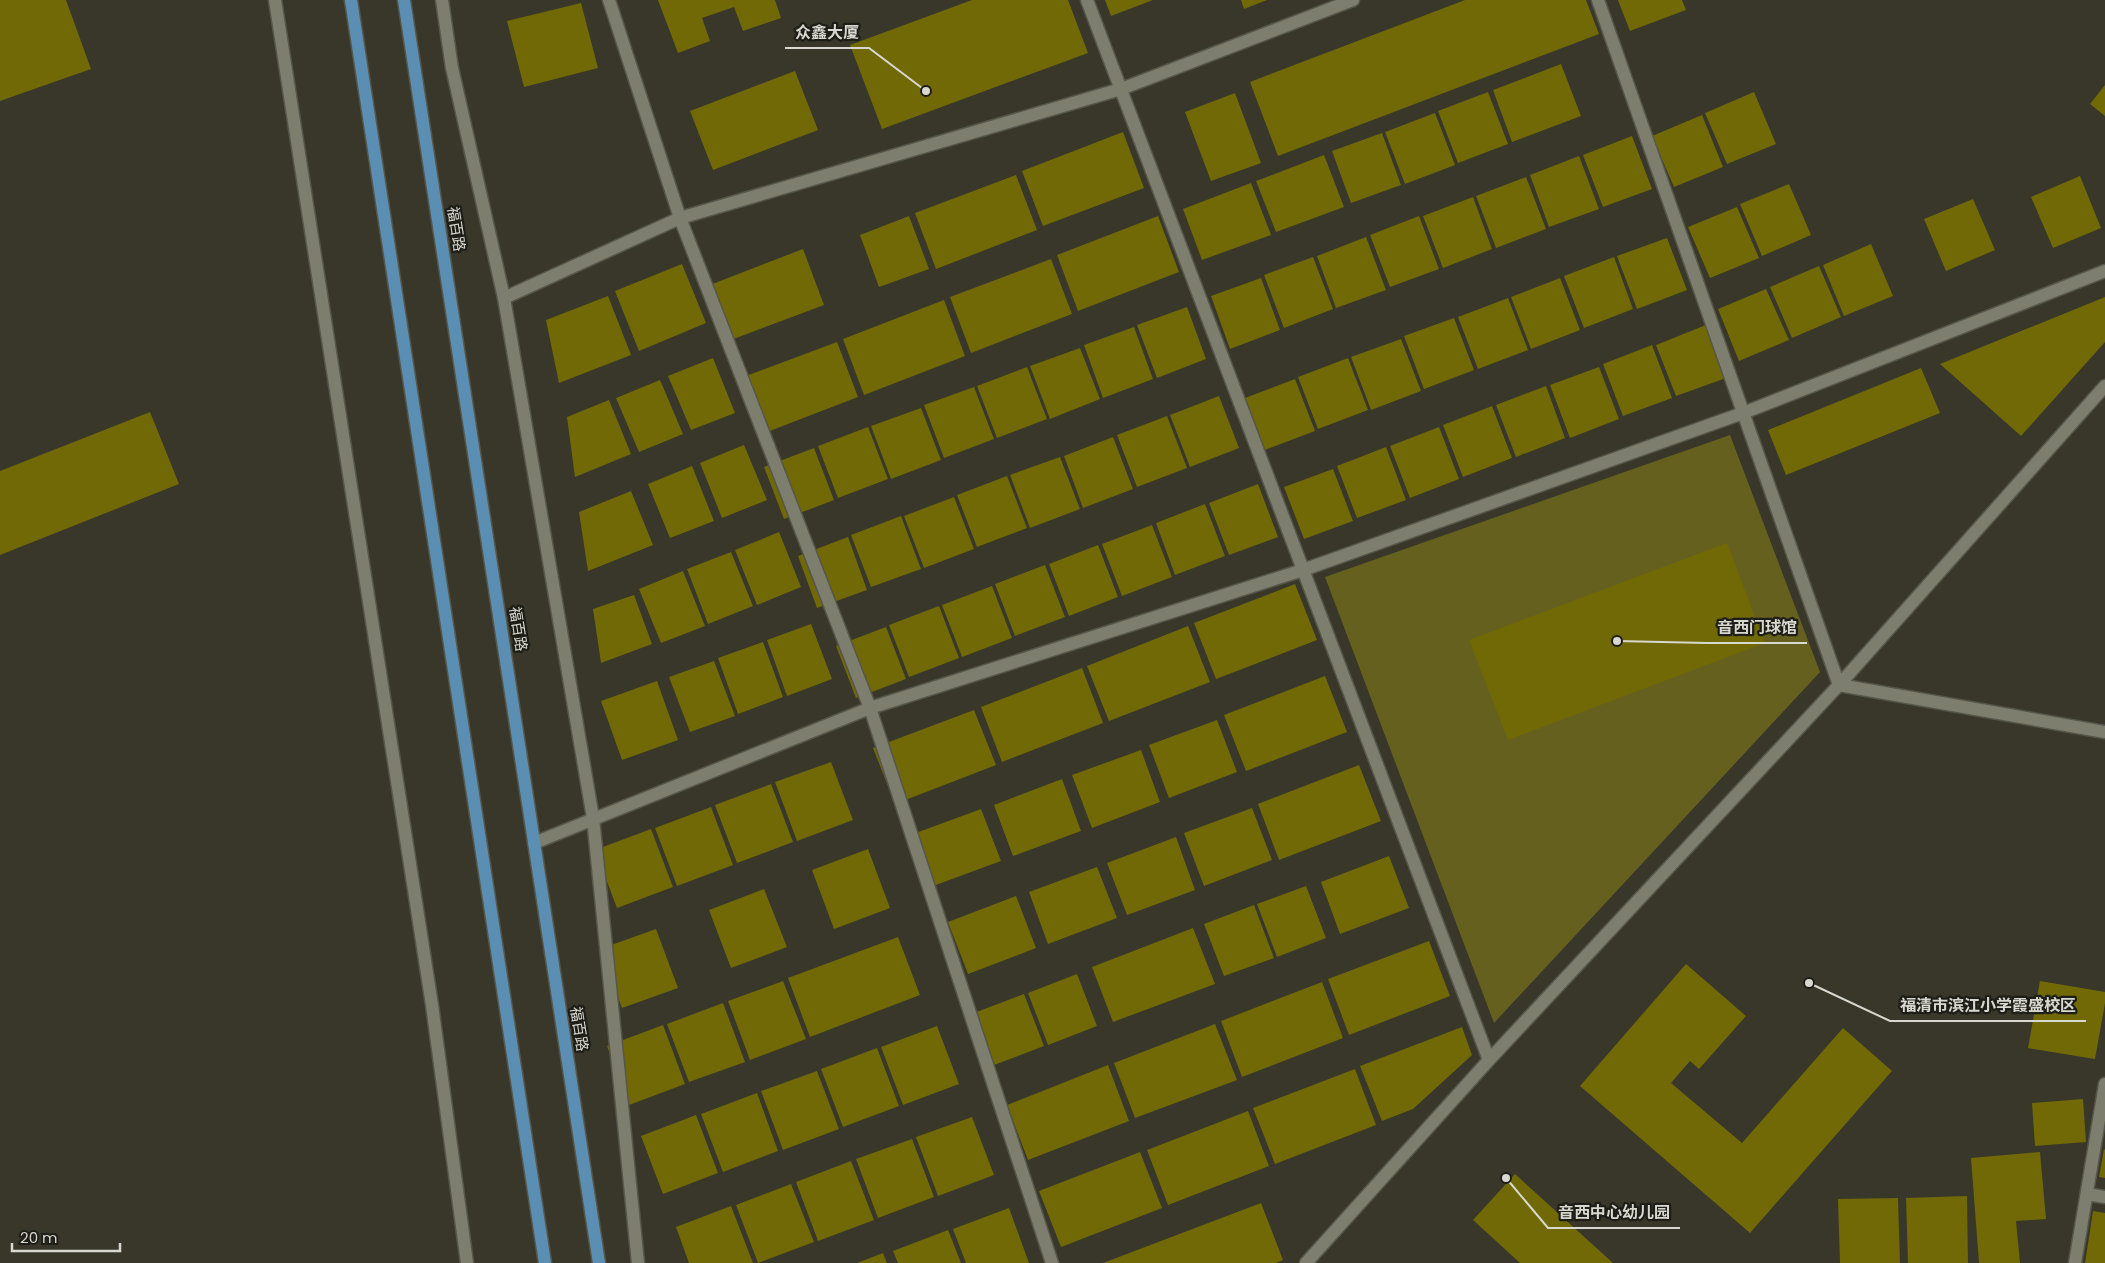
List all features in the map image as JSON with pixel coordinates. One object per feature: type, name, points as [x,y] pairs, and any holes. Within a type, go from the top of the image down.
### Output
[{"type":"main road","points":[[351,0],[545,1263]]},
{"type":"main road","name":"福百路","points":[[404,0],[599,1263]]},
{"type":"street","points":[[275,0],[429,986],[467,1263]]},
{"type":"street","points":[[442,0],[452,68],[504,298],[593,818],[638,1263]]},
{"type":"street","points":[[609,0],[680,218],[870,708],[1052,1263]]},
{"type":"street","points":[[1087,0],[1489,1060]]},
{"type":"street","points":[[504,298],[680,218],[1121,89],[1353,0]]},
{"type":"street","points":[[1598,0],[1839,685]]},
{"type":"street","points":[[534,843],[870,708],[1303,570],[1743,413],[2105,271]]},
{"type":"street","points":[[1306,1263],[1489,1060],[1839,685],[2099,401],[2105,386]]},
{"type":"street","points":[[1839,685],[2105,732]]},
{"type":"street","points":[[2075,1263],[2105,1085]]},
{"type":"street","points":[[2087,1194],[2105,1197]]},
{"type":"shaded area","points":[[1730,435],[1820,672],[1494,1023],[1325,577]]},
{"type":"building","points":[[0,0],[66,0],[91,69],[0,101]]},
{"type":"building","points":[[658,0],[775,0],[781,18],[743,31],[734,7],[702,18],[710,41],[678,53]]},
{"type":"building","points":[[972,0],[1068,0],[1088,53],[882,129],[850,45]]},
{"type":"building","points":[[1105,0],[1153,0],[1111,16]]},
{"type":"building","points":[[1241,0],[1267,0],[1244,9]]},
{"type":"building","points":[[1465,0],[1586,0],[1599,34],[1278,156],[1250,82]]},
{"type":"building","points":[[1618,0],[1682,0],[1686,10],[1630,31]]},
{"type":"building","points":[[581,3],[598,68],[524,87],[507,21]]},
{"type":"building","points":[[1561,64],[1581,116],[1512,142],[1493,90]]},
{"type":"building","points":[[795,71],[818,130],[713,170],[690,111]]},
{"type":"building","points":[[2105,85],[2105,116],[2090,104]]},
{"type":"building","points":[[1488,92],[1508,144],[1458,163],[1438,111]]},
{"type":"building","points":[[1754,92],[1776,144],[1727,164],[1705,113]]},
{"type":"building","points":[[1235,93],[1261,163],[1211,181],[1185,112]]},
{"type":"building","points":[[1435,113],[1455,165],[1405,184],[1385,132]]},
{"type":"building","points":[[1702,115],[1723,167],[1674,187],[1652,136]]},
{"type":"building","points":[[1123,132],[1144,188],[1043,226],[1022,171]]},
{"type":"building","points":[[1382,133],[1401,185],[1351,203],[1332,151]]},
{"type":"building","points":[[1632,136],[1652,189],[1603,207],[1583,155]]},
{"type":"building","points":[[1324,155],[1344,207],[1276,232],[1256,181]]},
{"type":"building","points":[[1579,156],[1599,209],[1549,227],[1530,175]]},
{"type":"building","points":[[1016,175],[1037,230],[936,269],[915,213]]},
{"type":"building","points":[[2080,176],[2101,228],[2053,248],[2031,197]]},
{"type":"building","points":[[1526,177],[1546,229],[1496,248],[1476,196]]},
{"type":"building","points":[[1251,183],[1271,235],[1202,260],[1183,209]]},
{"type":"building","points":[[1789,184],[1811,235],[1762,256],[1740,204]]},
{"type":"building","points":[[1473,197],[1492,249],[1443,268],[1423,216]]},
{"type":"building","points":[[1973,199],[1995,250],[1946,271],[1924,219]]},
{"type":"building","points":[[1737,207],[1759,258],[1710,278],[1688,227]]},
{"type":"building","points":[[909,216],[929,269],[879,287],[860,235]]},
{"type":"building","points":[[1158,216],[1179,272],[1078,311],[1057,255]]},
{"type":"building","points":[[1419,216],[1439,269],[1390,287],[1370,235]]},
{"type":"building","points":[[1366,237],[1386,290],[1336,308],[1317,256]]},
{"type":"building","points":[[1667,238],[1687,290],[1637,309],[1617,256]]},
{"type":"building","points":[[1871,244],[1893,296],[1844,316],[1823,265]]},
{"type":"building","points":[[803,249],[824,305],[723,343],[702,288]]},
{"type":"building","points":[[1313,257],[1333,309],[1284,328],[1264,275]]},
{"type":"building","points":[[1614,257],[1633,309],[1584,328],[1564,276]]},
{"type":"building","points":[[1051,259],[1072,314],[971,353],[950,297]]},
{"type":"building","points":[[682,264],[706,323],[639,351],[615,291]]},
{"type":"building","points":[[1819,266],[1841,317],[1792,338],[1770,287]]},
{"type":"building","points":[[1261,278],[1280,330],[1230,349],[1211,296]]},
{"type":"building","points":[[1560,278],[1580,330],[1531,349],[1511,297]]},
{"type":"building","points":[[1766,289],[1789,340],[1739,361],[1718,309]]},
{"type":"building","points":[[608,296],[631,355],[559,383],[546,320]]},
{"type":"building","points":[[2105,297],[2105,342],[2021,436],[1940,364]]},
{"type":"building","points":[[1508,298],[1528,350],[1478,369],[1458,317]]},
{"type":"building","points":[[944,300],[965,356],[864,395],[843,339]]},
{"type":"building","points":[[1187,307],[1206,359],[1157,378],[1137,325]]},
{"type":"building","points":[[1454,318],[1474,370],[1424,389],[1404,336]]},
{"type":"building","points":[[1706,325],[1726,378],[1676,396],[1656,345]]},
{"type":"building","points":[[1134,327],[1153,379],[1103,398],[1084,345]]},
{"type":"building","points":[[1401,339],[1421,391],[1371,410],[1351,357]]},
{"type":"building","points":[[837,342],[858,397],[757,436],[735,380]]},
{"type":"building","points":[[1652,345],[1672,398],[1623,416],[1603,364]]},
{"type":"building","points":[[1080,348],[1100,399],[1050,419],[1030,366]]},
{"type":"building","points":[[713,358],[735,413],[691,430],[668,376]]},
{"type":"building","points":[[1348,358],[1368,410],[1318,429],[1298,377]]},
{"type":"building","points":[[1027,367],[1047,419],[997,438],[977,386]]},
{"type":"building","points":[[1599,367],[1619,419],[1570,438],[1550,385]]},
{"type":"building","points":[[1921,368],[1940,413],[1786,475],[1768,430]]},
{"type":"building","points":[[1295,379],[1315,431],[1265,450],[1245,398]]},
{"type":"building","points":[[660,380],[683,434],[639,452],[616,398]]},
{"type":"building","points":[[1546,386],[1565,438],[1516,457],[1496,405]]},
{"type":"building","points":[[974,387],[994,439],[944,458],[924,405]]},
{"type":"building","points":[[1219,396],[1239,448],[1190,467],[1170,415]]},
{"type":"building","points":[[609,400],[631,454],[575,477],[567,417]]},
{"type":"building","points":[[1492,406],[1512,458],[1463,477],[1443,425]]},
{"type":"building","points":[[921,408],[941,460],[891,479],[871,426]]},
{"type":"building","points":[[150,412],[179,484],[0,555],[0,471]]},
{"type":"building","points":[[1167,416],[1187,468],[1137,487],[1117,435]]},
{"type":"building","points":[[868,427],[888,479],[838,498],[818,446]]},
{"type":"building","points":[[1439,427],[1459,479],[1410,498],[1390,446]]},
{"type":"building","points":[[1113,437],[1133,489],[1083,508],[1064,456]]},
{"type":"building","points":[[744,445],[767,500],[722,518],[700,463]]},
{"type":"building","points":[[1386,447],[1406,500],[1357,518],[1337,466]]},
{"type":"building","points":[[814,448],[834,500],[784,519],[764,467]]},
{"type":"building","points":[[1060,457],[1080,509],[1030,528],[1010,475]]},
{"type":"building","points":[[692,466],[714,521],[670,538],[648,484]]},
{"type":"building","points":[[1333,469],[1353,521],[1304,539],[1284,487]]},
{"type":"building","points":[[1007,476],[1027,528],[977,547],[957,495]]},
{"type":"building","points":[[1258,484],[1278,537],[1229,555],[1209,503]]},
{"type":"building","points":[[631,491],[653,545],[588,571],[579,512]]},
{"type":"building","points":[[954,497],[974,549],[924,568],[904,516]]},
{"type":"building","points":[[1205,504],[1225,556],[1175,575],[1156,523]]},
{"type":"building","points":[[901,516],[921,569],[871,587],[851,535]]},
{"type":"building","points":[[1152,525],[1172,577],[1122,596],[1102,544]]},
{"type":"building","points":[[779,532],[801,587],[757,605],[735,550]]},
{"type":"building","points":[[848,537],[867,590],[817,608],[798,556]]},
{"type":"building","points":[[1727,543],[1765,643],[1508,740],[1469,640]]},
{"type":"building","points":[[1098,545],[1118,597],[1069,616],[1049,564]]},
{"type":"building","points":[[731,552],[753,606],[708,624],[687,569]]},
{"type":"building","points":[[1045,565],[1065,617],[1015,636],[995,584]]},
{"type":"building","points":[[683,571],[705,626],[661,643],[639,589]]},
{"type":"building","points":[[1295,584],[1317,640],[1216,679],[1194,623]]},
{"type":"building","points":[[992,586],[1012,638],[962,657],[942,605]]},
{"type":"building","points":[[634,595],[652,644],[601,663],[593,609]]},
{"type":"building","points":[[939,606],[959,658],[909,677],[889,625]]},
{"type":"building","points":[[811,624],[832,679],[787,696],[767,640]]},
{"type":"building","points":[[1188,626],[1210,682],[1109,721],[1087,666]]},
{"type":"building","points":[[886,627],[906,679],[856,698],[836,646]]},
{"type":"building","points":[[763,642],[783,697],[738,714],[718,658]]},
{"type":"building","points":[[714,661],[735,716],[690,732],[669,677]]},
{"type":"building","points":[[1082,668],[1103,723],[1002,762],[981,707]]},
{"type":"building","points":[[1325,676],[1347,732],[1246,771],[1224,715]]},
{"type":"building","points":[[657,681],[678,740],[622,760],[601,701]]},
{"type":"building","points":[[974,710],[996,765],[895,804],[873,748]]},
{"type":"building","points":[[1217,720],[1237,772],[1169,798],[1149,745]]},
{"type":"building","points":[[1141,750],[1160,802],[1092,828],[1072,775]]},
{"type":"building","points":[[831,762],[853,820],[797,841],[775,782]]},
{"type":"building","points":[[1359,765],[1381,821],[1279,860],[1258,804]]},
{"type":"building","points":[[1062,779],[1081,831],[1013,856],[994,805]]},
{"type":"building","points":[[771,784],[793,842],[737,863],[715,805]]},
{"type":"building","points":[[711,807],[733,865],[677,886],[655,828]]},
{"type":"building","points":[[1252,808],[1272,860],[1204,886],[1184,833]]},
{"type":"building","points":[[981,809],[1001,861],[933,886],[913,834]]},
{"type":"building","points":[[651,829],[673,887],[617,908],[595,850]]},
{"type":"building","points":[[1176,837],[1195,890],[1127,915],[1107,863]]},
{"type":"building","points":[[868,849],[890,908],[834,929],[812,870]]},
{"type":"building","points":[[1389,856],[1409,908],[1340,934],[1321,882]]},
{"type":"building","points":[[1097,867],[1117,918],[1048,944],[1029,892]]},
{"type":"building","points":[[1306,886],[1326,938],[1277,957],[1257,904]]},
{"type":"building","points":[[764,889],[787,947],[731,968],[709,910]]},
{"type":"building","points":[[1016,896],[1036,948],[968,974],[948,922]]},
{"type":"building","points":[[1254,905],[1274,958],[1224,976],[1204,924]]},
{"type":"building","points":[[1193,928],[1215,984],[1113,1022],[1092,967]]},
{"type":"building","points":[[656,929],[678,988],[622,1008],[600,949]]},
{"type":"building","points":[[898,937],[920,995],[810,1037],[788,978]]},
{"type":"building","points":[[1429,941],[1450,996],[1349,1035],[1328,979]]},
{"type":"building","points":[[1686,964],[1746,1016],[1699,1069],[1690,1061],[1671,1083],[1742,1143],[1843,1028],[1892,1071],[1750,1233],[1580,1086]]},
{"type":"building","points":[[1077,974],[1097,1026],[1048,1045],[1028,993]]},
{"type":"building","points":[[783,981],[806,1039],[750,1060],[728,1001]]},
{"type":"building","points":[[2040,981],[2105,992],[2105,1003],[2095,1059],[2028,1048]]},
{"type":"building","points":[[1322,982],[1343,1038],[1242,1077],[1221,1021]]},
{"type":"building","points":[[1024,994],[1044,1046],[994,1065],[974,1013]]},
{"type":"building","points":[[723,1003],[745,1062],[689,1082],[667,1024]]},
{"type":"building","points":[[1215,1024],[1237,1080],[1135,1118],[1114,1063]]},
{"type":"building","points":[[663,1025],[685,1084],[629,1105],[607,1046]]},
{"type":"building","points":[[937,1026],[959,1084],[903,1105],[881,1047]]},
{"type":"building","points":[[1462,1027],[1472,1055],[1413,1109],[1382,1121],[1360,1066]]},
{"type":"building","points":[[877,1048],[899,1106],[843,1127],[821,1069]]},
{"type":"building","points":[[1108,1065],[1129,1121],[1028,1160],[1007,1105]]},
{"type":"building","points":[[1355,1069],[1376,1125],[1275,1164],[1253,1108]]},
{"type":"building","points":[[817,1071],[839,1129],[783,1150],[761,1091]]},
{"type":"building","points":[[757,1093],[778,1151],[723,1172],[701,1114]]},
{"type":"building","points":[[2083,1099],[2086,1142],[2035,1146],[2032,1103]]},
{"type":"building","points":[[1248,1111],[1269,1166],[1168,1205],[1147,1150]]},
{"type":"building","points":[[696,1115],[718,1173],[663,1194],[641,1136]]},
{"type":"building","points":[[972,1117],[994,1175],[938,1196],[916,1137]]},
{"type":"building","points":[[912,1139],[934,1197],[878,1218],[856,1159]]},
{"type":"building","points":[[2105,1150],[2105,1178],[2099,1177]]},
{"type":"building","points":[[1140,1152],[1162,1208],[1061,1247],[1039,1191]]},
{"type":"building","points":[[2040,1152],[2046,1219],[2016,1221],[2020,1263],[1979,1263],[1971,1158]]},
{"type":"building","points":[[851,1161],[874,1220],[818,1241],[796,1182]]},
{"type":"building","points":[[1515,1174],[1613,1263],[1520,1263],[1473,1220]]},
{"type":"building","points":[[791,1184],[814,1242],[758,1263],[736,1205]]},
{"type":"building","points":[[1967,1196],[1968,1263],[1908,1263],[1906,1198]]},
{"type":"building","points":[[1898,1198],[1900,1263],[1840,1263],[1838,1199]]},
{"type":"building","points":[[1261,1203],[1283,1260],[1276,1263],[1103,1263]]},
{"type":"building","points":[[731,1206],[753,1263],[689,1263],[676,1227]]},
{"type":"building","points":[[1009,1208],[1029,1263],[966,1263],[953,1229]]},
{"type":"building","points":[[2093,1211],[2105,1213],[2105,1263],[2085,1263]]},
{"type":"building","points":[[948,1230],[961,1263],[898,1263],[893,1251]]},
{"type":"building","points":[[883,1253],[887,1263],[857,1263]]},
{"type":"place","name":"众鑫大厦","points":[[926,91]]},
{"type":"place","name":"音西门球馆","points":[[1617,641]]},
{"type":"place","name":"福清市滨江小学霞盛校区","points":[[1809,983]]},
{"type":"place","name":"音西中心幼儿园","points":[[1506,1178]]}]
